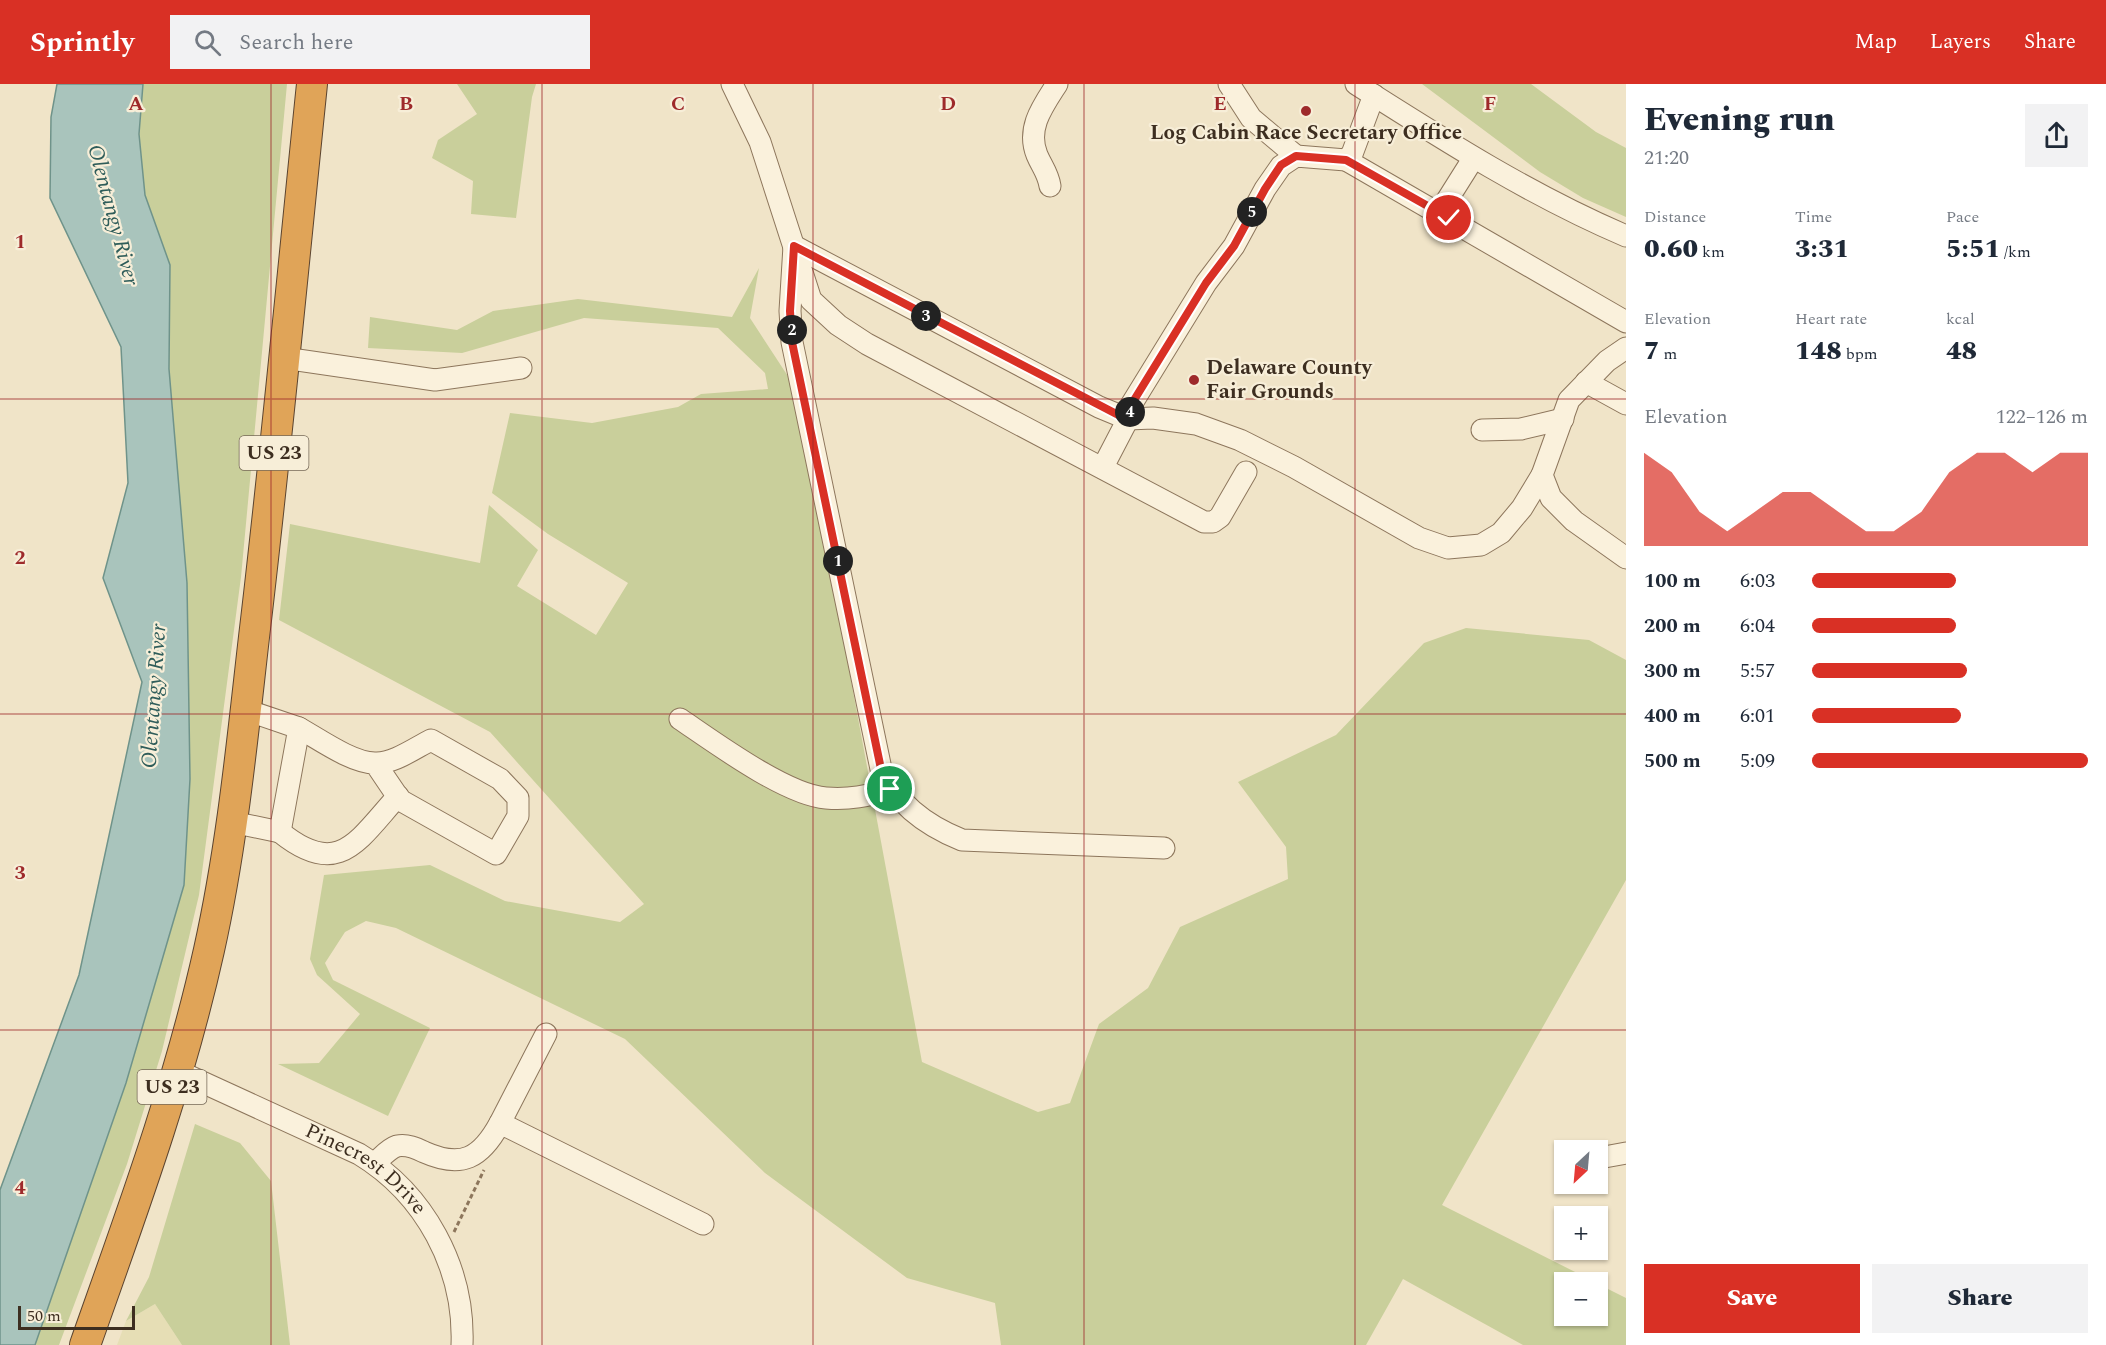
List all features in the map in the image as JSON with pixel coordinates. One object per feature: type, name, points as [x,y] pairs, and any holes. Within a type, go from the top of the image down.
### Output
[{"type":"highway","name":"US 23","points":[[85,1345],[178,1071],[209,950],[232,822],[246,710],[312,84]]},
{"type":"street","points":[[732,84],[760,142],[811,300],[838,325],[867,344],[1204,522],[1213,522],[1220,517],[1246,472]]},
{"type":"street","points":[[1050,186],[1048,172],[1037,155],[1033,131],[1041,109],[1057,84]]},
{"type":"street","points":[[1229,84],[1251,118],[1296,156]]},
{"type":"street","points":[[1346,160],[1352,154],[1365,90],[1473,159],[1580,216],[1626,237]]},
{"type":"street","points":[[1103,467],[1128,420],[1131,405],[1206,283],[1234,246],[1281,165],[1296,156],[1346,160],[1626,322]]},
{"type":"street","points":[[1439,213],[1473,159]]},
{"type":"street","points":[[794,246],[1128,420],[1153,418],[1197,424],[1240,440],[1294,467],[1419,538],[1448,548],[1482,545],[1501,533],[1522,508],[1542,475],[1569,400],[1607,361],[1626,348]]},
{"type":"street","points":[[794,246],[790,311],[792,342],[881,769],[890,789],[917,816],[937,830],[962,840],[1164,848]]},
{"type":"street","points":[[284,358],[435,380],[521,368]]},
{"type":"street","points":[[1586,382],[1626,405]]},
{"type":"street","points":[[1482,430],[1521,429],[1563,419]]},
{"type":"street","points":[[1542,475],[1551,498],[1574,521],[1626,558]]},
{"type":"street","points":[[246,710],[299,728],[344,754],[375,763],[398,756],[431,740],[500,778],[518,798],[518,816],[496,854],[398,796],[375,763]]},
{"type":"street","points":[[680,718],[740,759],[786,784],[824,798],[861,798],[890,789]]},
{"type":"street","points":[[280,832],[299,728]]},
{"type":"street","points":[[232,822],[280,832],[298,846],[309,851],[323,854],[345,851],[398,796]]},
{"type":"street","points":[[375,1163],[388,1150],[400,1146],[412,1146],[441,1159],[467,1158],[489,1144],[546,1034]]},
{"type":"street","name":"Pinecrest Drive","points":[[178,1071],[375,1163],[421,1211],[440,1239],[457,1287],[462,1345]]},
{"type":"street","points":[[500,1123],[703,1224]]},
{"type":"street","points":[[1608,1156],[1626,1153]]},
{"type":"path","points":[[453,1233],[478,1182],[484,1164]]},
{"type":"shaded area","points":[[155,1304],[182,1345],[117,1345],[126,1321]]},
{"type":"green space","points":[[143,84],[287,84],[241,577],[199,895],[162,1051],[127,1164],[59,1345],[35,1345],[126,1083],[184,885],[190,779],[187,583],[169,369],[170,265],[145,195],[139,134]]},
{"type":"green space","points":[[457,84],[536,84],[532,97],[516,218],[471,214],[473,181],[432,158],[438,140],[477,114]]},
{"type":"green space","points":[[1422,84],[1531,84],[1596,132],[1626,148],[1626,217],[1583,198],[1540,172]]},
{"type":"green space","points":[[759,268],[750,318],[797,390],[922,1062],[1038,1112],[1070,1103],[1099,1024],[1148,988],[1180,927],[1288,879],[1286,847],[1238,782],[1336,735],[1424,643],[1466,628],[1589,640],[1626,660],[1626,880],[1442,1205],[1575,1272],[1554,1272],[1554,1326],[1608,1326],[1608,1289],[1626,1298],[1626,1345],[1523,1345],[1403,1279],[1366,1345],[1001,1345],[995,1303],[907,1278],[765,1173],[625,1039],[396,928],[366,921],[345,932],[325,963],[333,980],[430,1028],[388,1116],[278,1064],[319,1063],[360,1014],[317,975],[310,959],[324,875],[430,865],[505,901],[620,922],[644,904],[490,732],[279,620],[290,524],[480,563],[489,505],[538,550],[517,586],[596,635],[628,583],[548,534],[492,493],[510,413],[592,423],[678,407],[701,394],[768,389],[765,373],[718,328],[584,318],[462,353],[368,348],[370,317],[457,330],[493,311],[578,299],[732,317]]},
{"type":"green space","points":[[195,1124],[240,1143],[271,1181],[290,1345],[182,1345],[155,1304],[126,1321],[149,1277]]},
{"type":"water","name":"Olentangy River","points":[[57,84],[143,84],[139,134],[145,195],[170,265],[169,369],[187,583],[190,779],[184,885],[126,1083],[35,1345],[0,1345],[0,1190],[79,975],[142,682],[103,578],[128,483],[121,347],[50,198],[51,117]]},
{"type":"place","name":"Log Cabin Race Secretary Office","points":[[1306,111]]},
{"type":"place","name":"Delaware County Fair Grounds","points":[[1194,380]]},
{"type":"route","points":[[890,789],[881,769],[792,342],[790,311],[794,246],[1128,420],[1131,405],[1159,363],[1206,283],[1234,246],[1281,165],[1296,156],[1346,160],[1449,218]]}]
